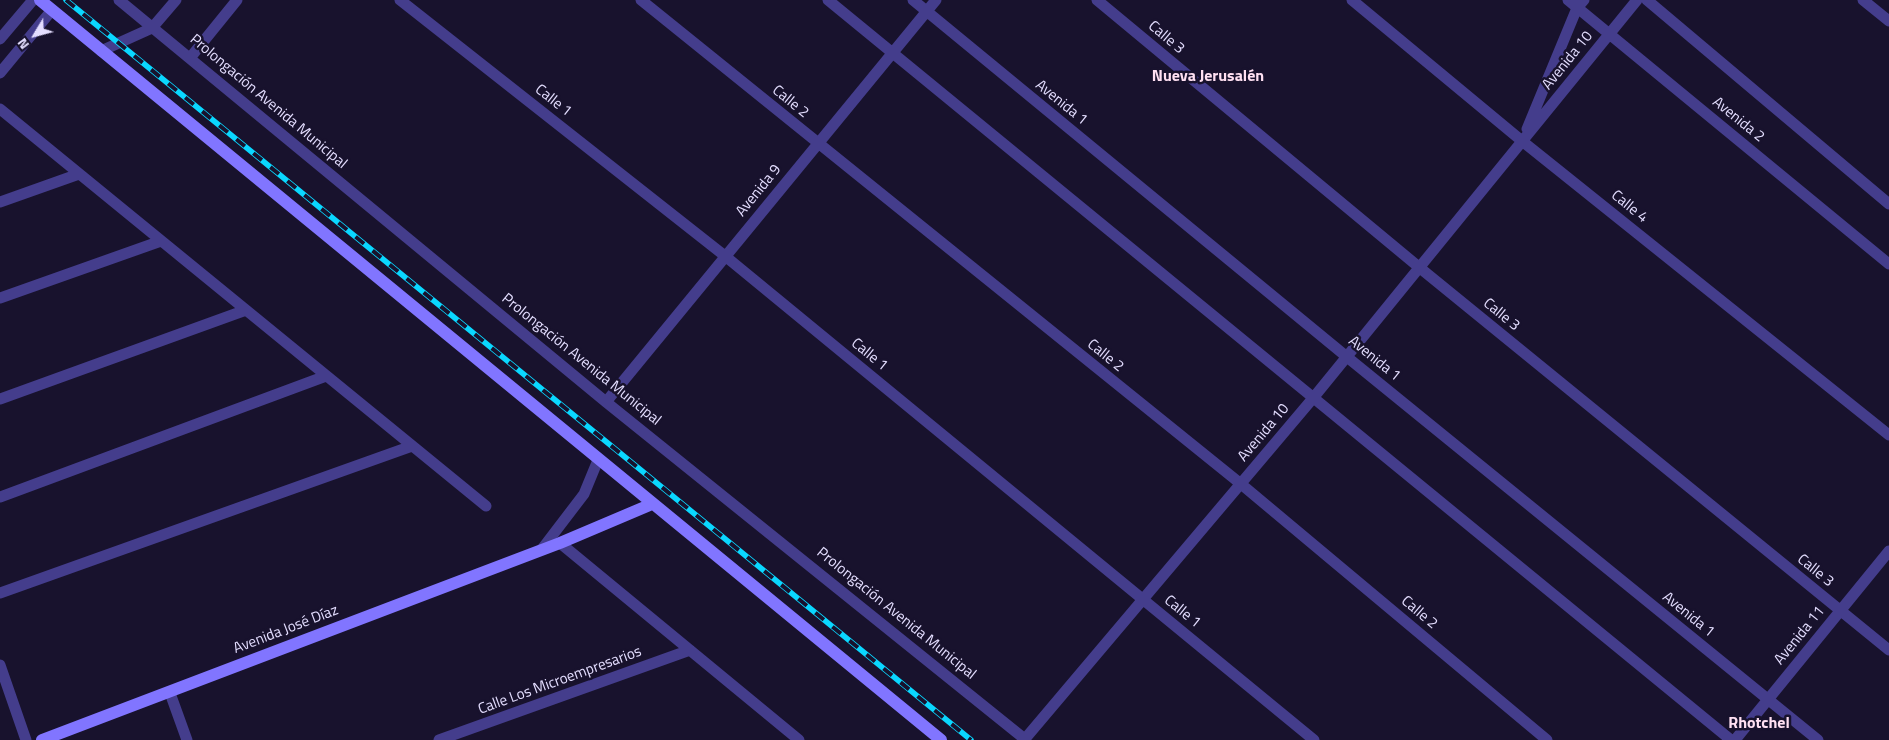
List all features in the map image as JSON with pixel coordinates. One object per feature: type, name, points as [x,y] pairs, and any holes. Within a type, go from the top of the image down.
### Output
[{"type":"main road","points":[[40,0],[941,740]]},
{"type":"main road","name":"Avenida José Díaz","points":[[42,740],[170,693],[560,543],[652,504]]},
{"type":"street","points":[[0,39],[33,0]]},
{"type":"street","name":"Prolongación Avenida Municipal","points":[[119,0],[606,402],[1025,740]]},
{"type":"street","points":[[101,51],[152,28],[176,0]]},
{"type":"street","points":[[190,58],[237,0]]},
{"type":"street","name":"Calle 1","points":[[400,0],[725,256],[1314,740]]},
{"type":"street","name":"Calle 2","points":[[641,0],[1241,484],[1548,740]]},
{"type":"street","points":[[828,0],[1733,740]]},
{"type":"street","name":"Avenida 1","points":[[912,0],[1818,740]]},
{"type":"street","name":"Avenida 9","points":[[606,402],[936,0]]},
{"type":"street","name":"Calle 3","points":[[1097,0],[1420,268],[1889,650]]},
{"type":"street","name":"Calle 4","points":[[1352,0],[1522,141],[1889,435]]},
{"type":"street","name":"Avenida 2","points":[[1568,0],[1580,4],[1609,34],[1889,264]]},
{"type":"street","name":"Avenida 10","points":[[1025,740],[1314,397],[1637,0]]},
{"type":"street","points":[[1647,0],[1889,204]]},
{"type":"street","points":[[1863,0],[1889,21]]},
{"type":"street","name":"Avenida 10","points":[[1522,141],[1580,4]]},
{"type":"street","points":[[0,73],[52,10]]},
{"type":"street","points":[[0,109],[486,506]]},
{"type":"street","points":[[0,202],[79,174]]},
{"type":"street","points":[[0,298],[161,241]]},
{"type":"street","points":[[0,399],[246,310]]},
{"type":"street","points":[[0,497],[326,376]]},
{"type":"street","points":[[0,593],[412,446]]},
{"type":"street","points":[[542,549],[584,494],[598,460]]},
{"type":"street","points":[[560,543],[799,740]]},
{"type":"street","name":"Avenida 11","points":[[1733,740],[1768,700],[1889,551]]},
{"type":"street","name":"Calle Los Microempresarios","points":[[439,740],[690,650]]},
{"type":"street","points":[[0,665],[26,740]]},
{"type":"street","points":[[170,693],[187,740]]},
{"type":"railway","points":[[66,0],[971,740]]},
{"type":"district","name":"Nueva Jerusalén","points":[[1208,77]]},
{"type":"district","name":"Rhotchel","points":[[1759,724]]}]
